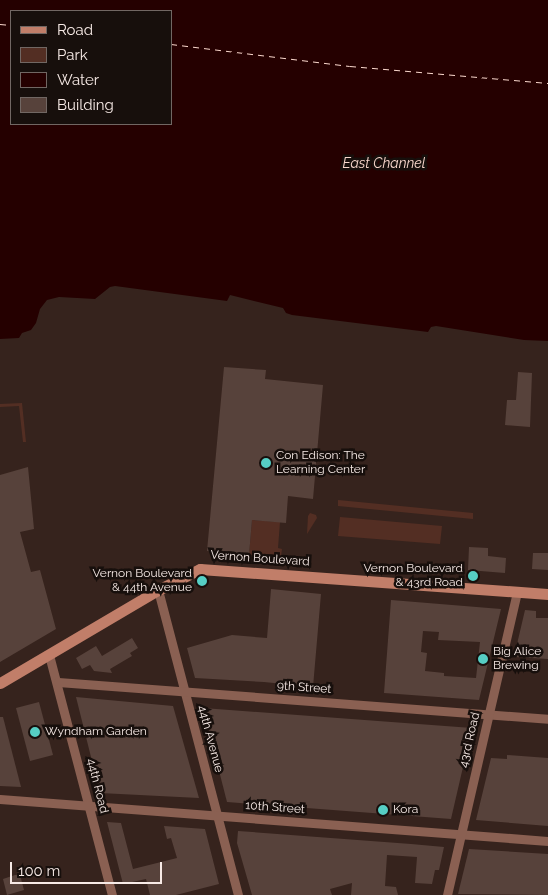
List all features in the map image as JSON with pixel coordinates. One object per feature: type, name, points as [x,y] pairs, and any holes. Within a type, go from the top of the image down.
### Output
[{"type":"main road","name":"Vernon Boulevard","points":[[0,683],[158,590],[192,571],[204,568],[548,594]]},
{"type":"street","name":"44th Avenue","points":[[158,590],[238,895]]},
{"type":"street","name":"43rd Road","points":[[447,895],[517,591]]},
{"type":"street","name":"44th Road","points":[[49,654],[58,682],[112,895]]},
{"type":"street","name":"9th Street","points":[[58,682],[548,719]]},
{"type":"street","name":"10th Street","points":[[0,799],[89,804],[217,816],[548,841]]},
{"type":"green space","points":[[22,403],[26,442],[23,442],[19,406],[0,407],[0,404]]},
{"type":"green space","points":[[338,500],[473,513],[473,519],[338,506]]},
{"type":"green space","points":[[310,513],[316,515],[317,518],[307,534],[308,516]]},
{"type":"green space","points":[[340,517],[442,526],[440,544],[338,536]]},
{"type":"green space","points":[[252,520],[280,522],[278,548],[282,549],[281,556],[249,555]]},
{"type":"water","name":"East Channel","points":[[0,0],[548,0],[548,341],[524,340],[436,326],[431,327],[428,332],[292,315],[286,313],[283,308],[230,295],[227,301],[115,286],[110,287],[95,299],[59,297],[47,300],[40,309],[36,323],[31,330],[22,333],[19,338],[0,339]]},
{"type":"building","name":"Con Edison: The Learning Center","points":[[224,367],[266,370],[265,379],[323,385],[313,499],[288,496],[286,523],[252,520],[249,555],[207,551]]},
{"type":"building","points":[[518,372],[532,373],[530,427],[505,425],[507,400],[516,400]]},
{"type":"building","points":[[28,467],[34,529],[20,532],[31,572],[40,570],[56,629],[0,662],[0,475]]},
{"type":"building","points":[[469,547],[488,548],[488,556],[506,558],[505,573],[468,570]]},
{"type":"building","points":[[533,553],[548,553],[548,570],[532,569]]},
{"type":"building","points":[[271,589],[321,594],[313,687],[195,678],[187,648],[232,635],[267,638]]},
{"type":"building","points":[[391,600],[501,609],[479,700],[384,693]],"holes":[[[423,631],[439,632],[438,640],[480,642],[476,678],[444,676],[444,673],[425,671],[427,653],[421,652]]]},
{"type":"building","points":[[525,610],[536,611],[536,618],[548,618],[548,659],[514,657]]},
{"type":"building","points":[[132,638],[138,648],[130,653],[132,656],[110,669],[112,673],[94,671],[90,665],[82,669],[76,658],[96,646],[102,656]]},
{"type":"building","points":[[76,697],[173,706],[199,798],[100,793]]},
{"type":"building","name":"Wyndham Garden","points":[[39,702],[53,755],[30,761],[16,708]]},
{"type":"building","points":[[203,708],[472,728],[451,819],[227,802]]},
{"type":"building","points":[[0,717],[3,717],[21,787],[0,786]]},
{"type":"building","points":[[507,755],[548,758],[548,826],[476,820],[491,758],[507,759]]},
{"type":"building","points":[[107,822],[121,823],[133,869],[177,858],[171,838],[167,839],[164,826],[205,829],[219,884],[176,895],[150,895],[146,879],[123,884]]},
{"type":"building","points":[[238,831],[444,847],[439,870],[435,870],[432,884],[415,883],[417,857],[387,855],[385,886],[396,887],[398,895],[351,895],[352,883],[330,889],[332,895],[252,895],[237,843]]},
{"type":"building","points":[[469,849],[548,854],[548,895],[458,894]]},
{"type":"building","points":[[20,875],[24,890],[7,895],[3,879]]},
{"type":"ferry route","points":[[0,24],[10,25]]},
{"type":"ferry route","points":[[172,44],[350,66],[548,83]]},
{"type":"place","name":"Con Edison: The Learning Center","points":[[266,463]]},
{"type":"place","name":"Vernon Boulevard & 43rd Road","points":[[473,576]]},
{"type":"place","name":"Vernon Boulevard & 44th Avenue","points":[[202,581]]},
{"type":"place","name":"Big Alice Brewing","points":[[483,659]]},
{"type":"place","name":"Wyndham Garden","points":[[35,732]]},
{"type":"place","name":"Kora","points":[[383,810]]}]
